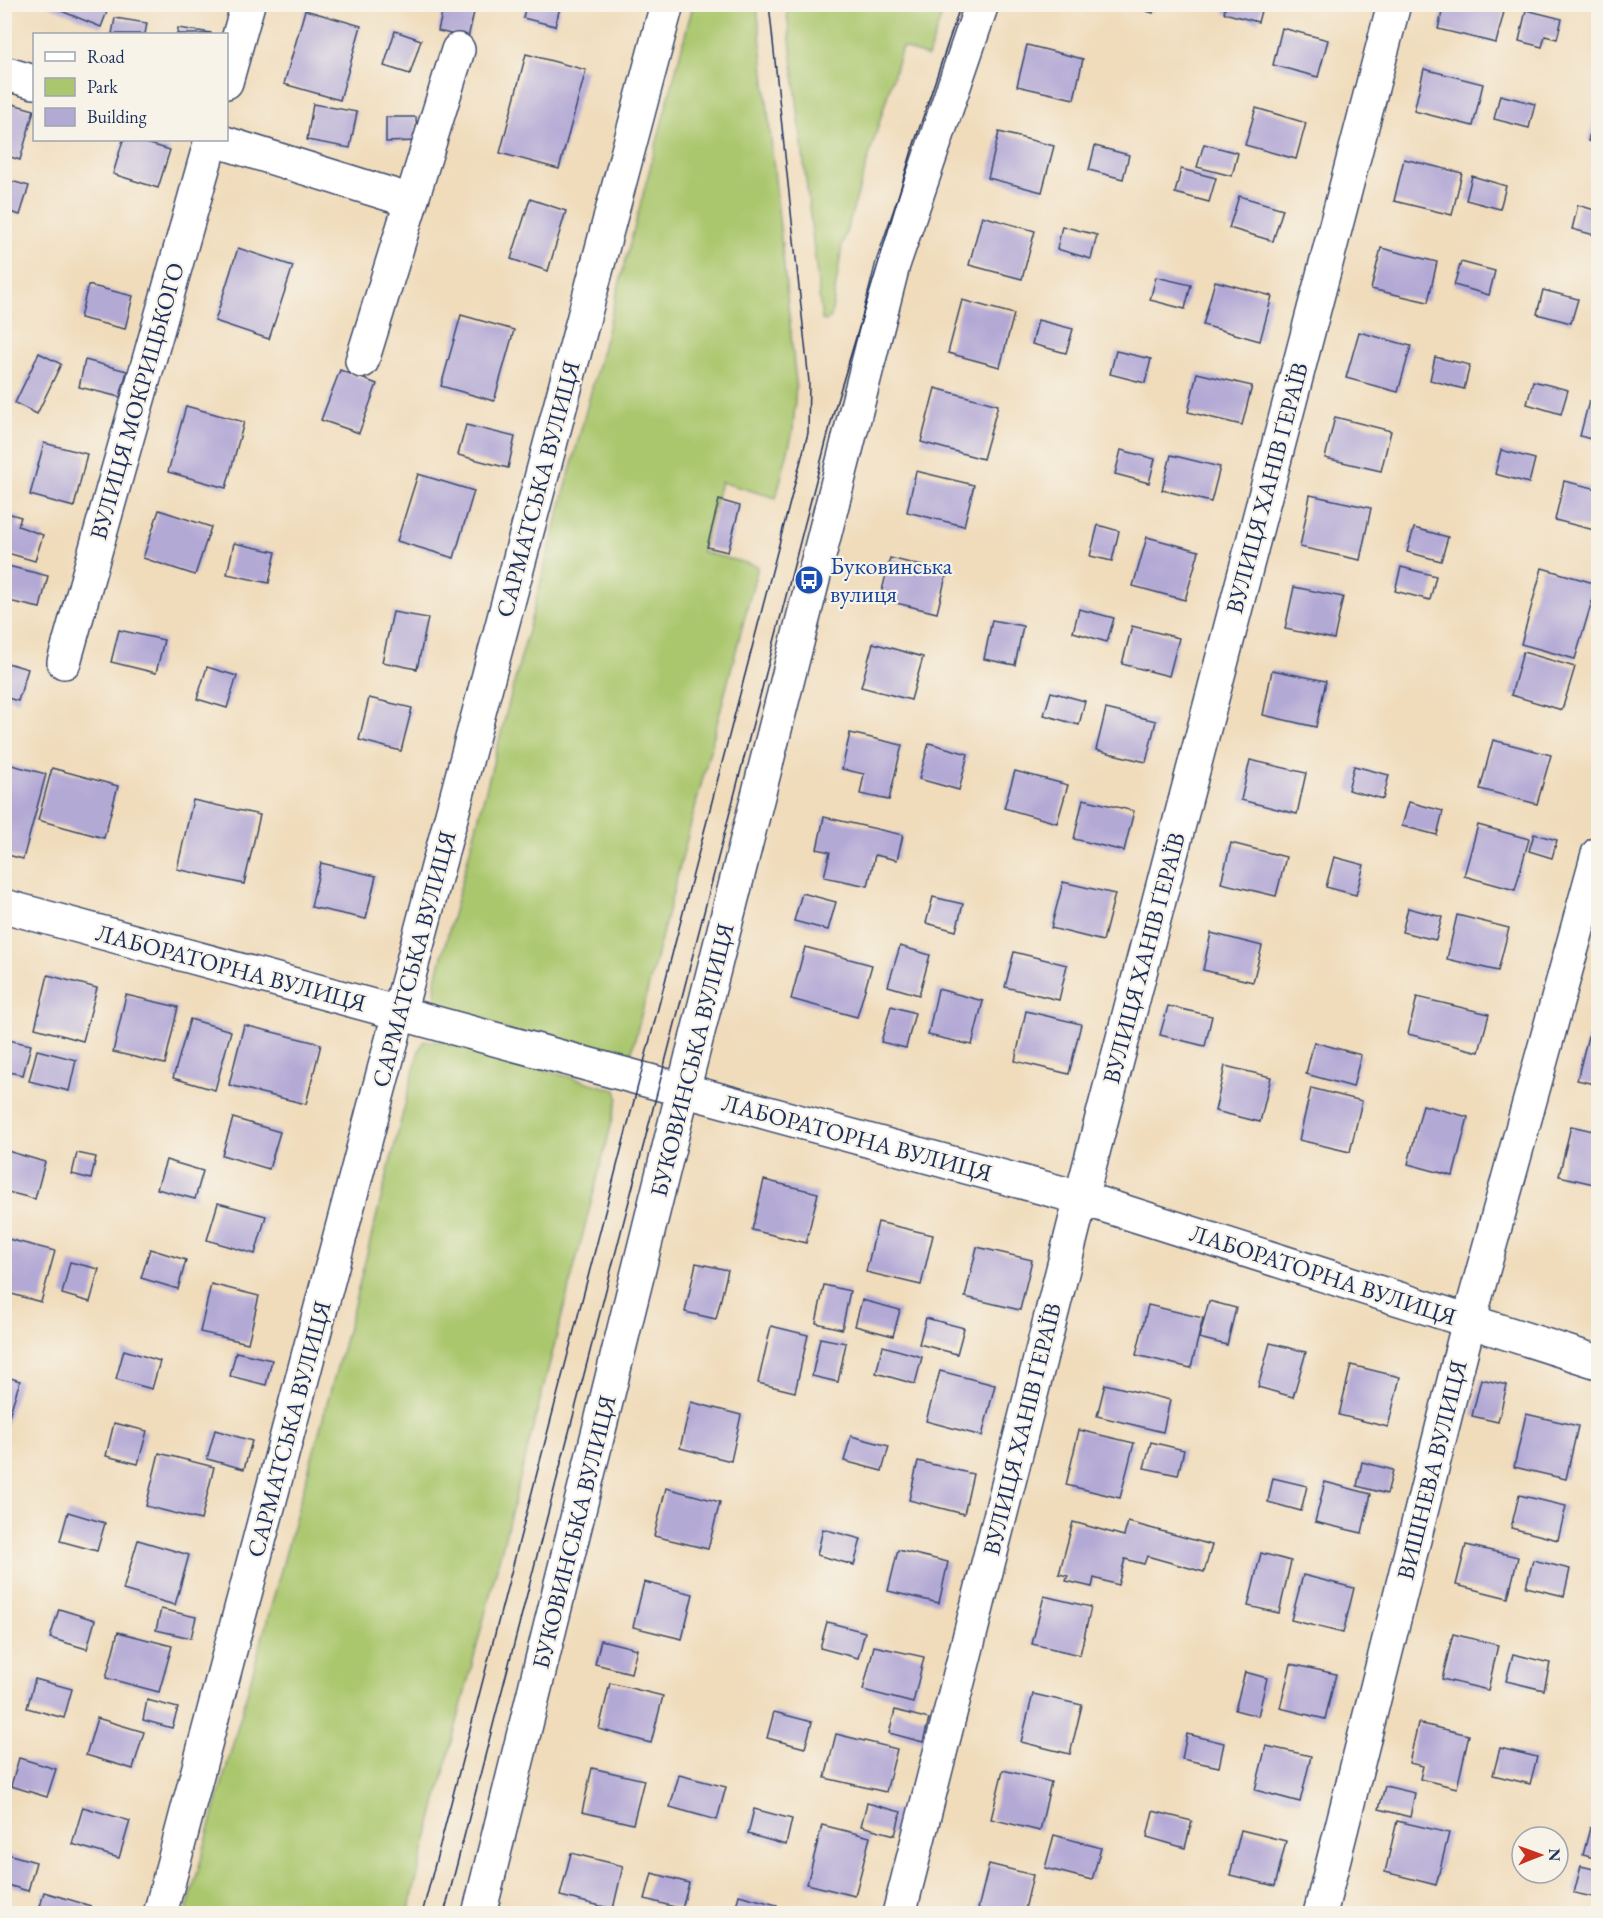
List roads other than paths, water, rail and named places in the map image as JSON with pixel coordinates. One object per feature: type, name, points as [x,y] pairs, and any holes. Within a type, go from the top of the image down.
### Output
[{"type":"street","points":[[228,75],[248,4]]},
{"type":"street","name":"САРМАТСЬКА ВУЛИЦЯ","points":[[160,1914],[667,4]]},
{"type":"street","name":"БУКОВИНСЬКА ВУЛИЦЯ","points":[[480,1914],[683,1091],[893,265],[982,4]]},
{"type":"street","name":"ВУЛИЦЯ ХАНІВ ҐЕРАЇВ","points":[[899,1914],[1081,1198],[1394,4]]},
{"type":"street","points":[[362,361],[458,50]]},
{"type":"street","points":[[4,73],[33,82]]},
{"type":"street","name":"ВУЛИЦЯ МОКРИЦЬКОГО","points":[[64,662],[211,141]]},
{"type":"street","points":[[218,141],[411,201]]},
{"type":"street","name":"ВИШНЕВА ВУЛИЦЯ","points":[[1320,1914],[1469,1321],[1599,854]]},
{"type":"street","name":"ЛАБОРАТОРНА ВУЛИЦЯ","points":[[4,906],[399,1015],[1081,1198],[1599,1362]]},
{"type":"tram line","points":[[422,1914],[808,433],[809,382],[769,4]]},
{"type":"tram line","points":[[444,1914],[834,411],[914,144],[961,4]]},
{"type":"place","name":"Буковинська вулиця","points":[[809,580]]}]
